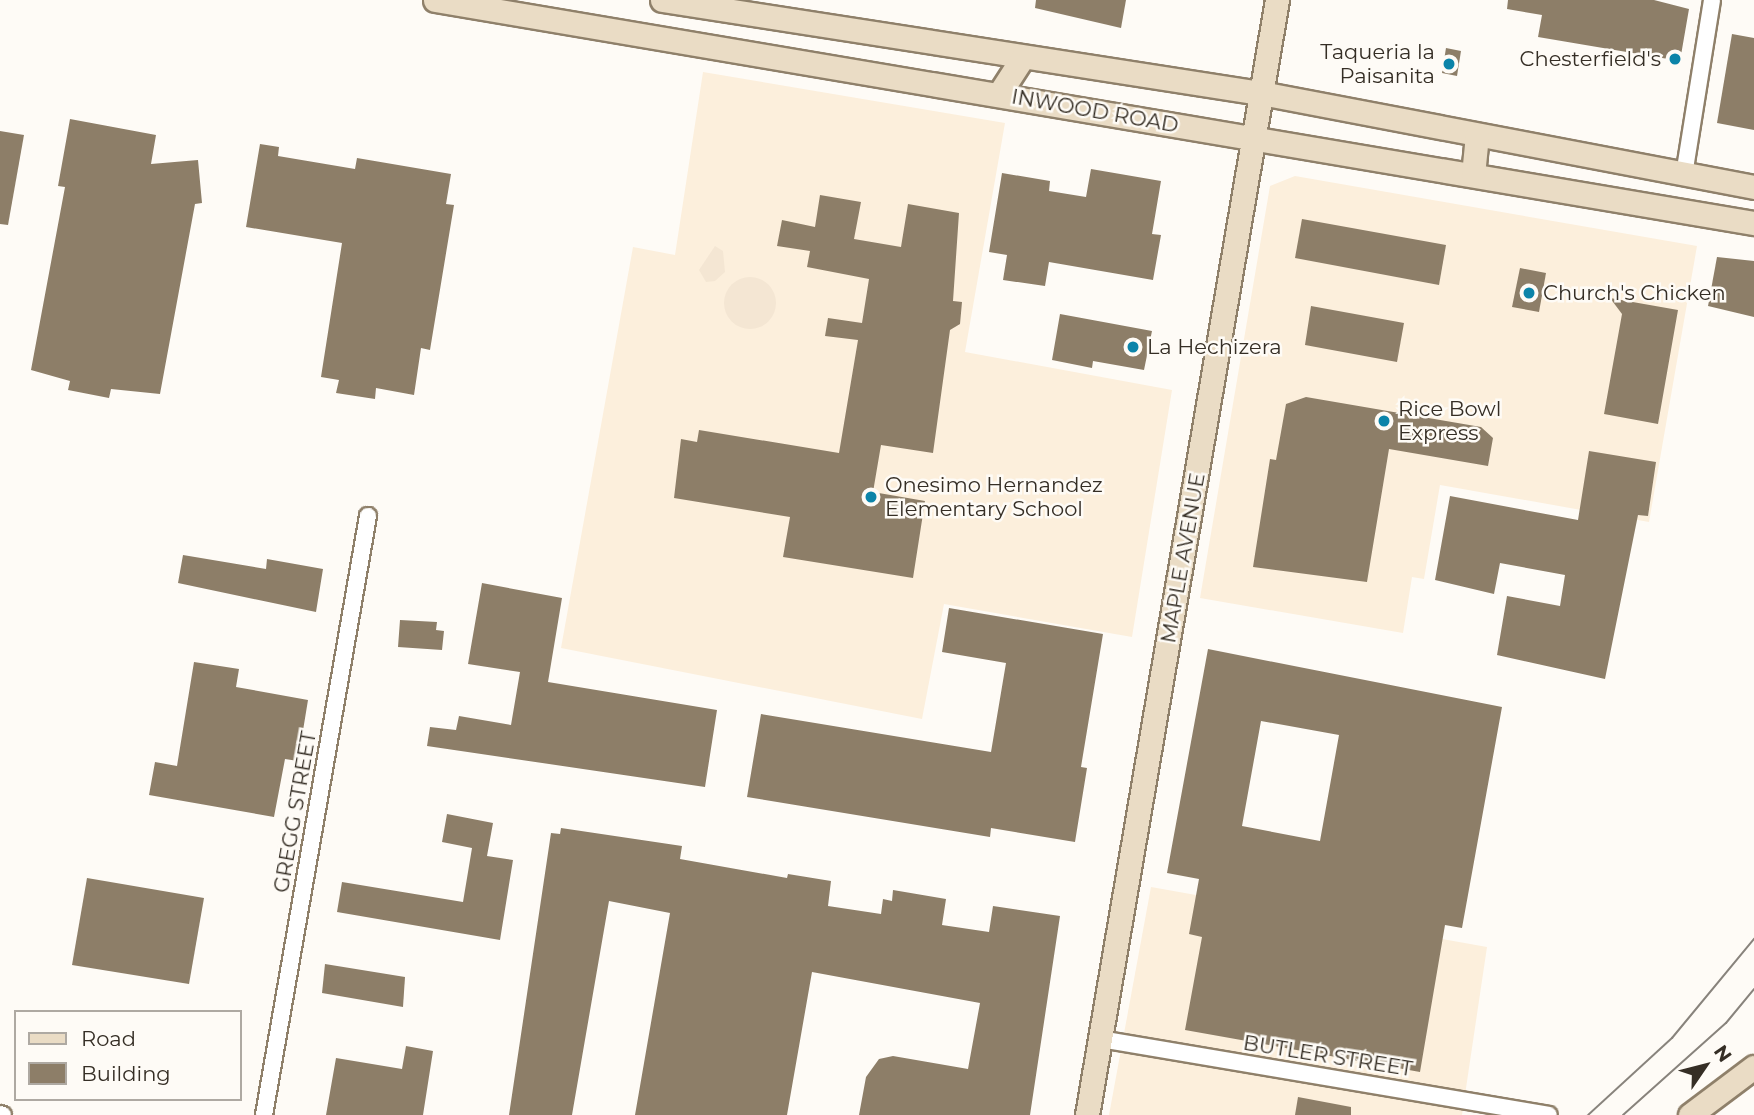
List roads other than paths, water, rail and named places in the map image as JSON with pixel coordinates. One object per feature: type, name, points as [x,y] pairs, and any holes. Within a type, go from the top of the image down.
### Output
[{"type":"main road","name":"INWOOD ROAD","points":[[435,0],[650,34],[1754,223]]},
{"type":"main road","points":[[650,34],[656,0]]},
{"type":"main road","name":"INWOOD ROAD","points":[[662,0],[1261,93],[1754,187]]},
{"type":"main road","name":"MAPLE AVENUE","points":[[1087,1115],[1277,0]]},
{"type":"main road","points":[[999,94],[1023,57]]},
{"type":"main road","points":[[1472,175],[1477,135]]},
{"type":"main road","points":[[1679,211],[1684,175]]},
{"type":"main road","points":[[1690,1115],[1754,1066]]},
{"type":"street","points":[[1684,175],[1712,0]]},
{"type":"street","name":"GREGG STREET","points":[[264,1115],[368,516]]},
{"type":"street","name":"BUTLER STREET","points":[[1100,1039],[1549,1115]]},
{"type":"tram line","points":[[1588,1115],[1672,1038],[1754,939]]},
{"type":"tram line","points":[[1623,1115],[1726,1023],[1754,989]]},
{"type":"place","name":"Chesterfield's","points":[[1675,59]]},
{"type":"place","name":"Taqueria la Paisanita","points":[[1449,64]]},
{"type":"place","name":"Church's Chicken","points":[[1529,293]]},
{"type":"place","name":"La Hechizera","points":[[1133,347]]},
{"type":"place","name":"Rice Bowl Express","points":[[1384,421]]},
{"type":"place","name":"Onesimo Hernandez Elementary School","points":[[871,497]]}]
